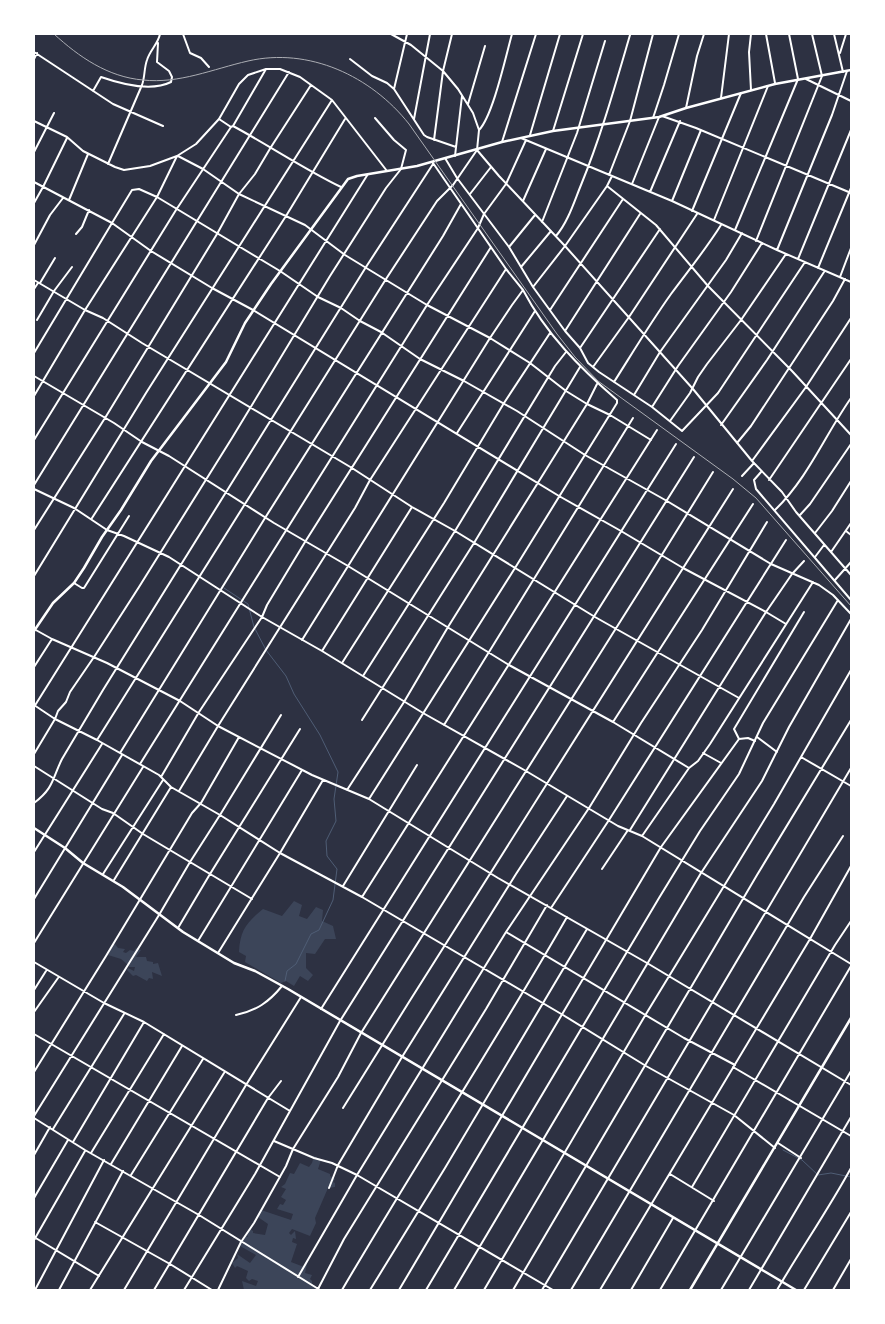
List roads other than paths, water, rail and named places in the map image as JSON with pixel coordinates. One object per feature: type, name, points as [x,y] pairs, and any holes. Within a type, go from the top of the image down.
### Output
[{"type":"street","points":[[82,34],[95,34]]},
{"type":"street","points":[[93,92],[101,77],[115,82],[142,85],[160,86],[171,82],[171,74],[157,62],[160,34]]},
{"type":"street","points":[[183,34],[190,53],[201,58],[209,66]]},
{"type":"street","points":[[220,34],[231,34]]},
{"type":"street","points":[[325,34],[340,34]]},
{"type":"street","points":[[98,740],[386,279],[437,202],[450,188],[478,150],[479,130],[462,95],[443,71],[405,42],[391,34]]},
{"type":"street","points":[[394,89],[407,34]]},
{"type":"street","points":[[414,119],[424,57],[430,34]]},
{"type":"street","points":[[434,140],[443,71],[452,34]]},
{"type":"street","points":[[479,130],[484,123],[495,93],[512,34]]},
{"type":"street","points":[[502,142],[536,34]]},
{"type":"street","points":[[530,135],[560,34]]},
{"type":"street","points":[[552,131],[583,34]]},
{"type":"street","points":[[533,287],[565,246],[607,186],[630,121],[653,34]]},
{"type":"street","points":[[653,118],[679,34]]},
{"type":"street","points":[[686,108],[697,56],[704,34]]},
{"type":"street","points":[[721,98],[729,34]]},
{"type":"street","points":[[751,34],[749,52],[751,90]]},
{"type":"street","points":[[766,34],[775,84]]},
{"type":"street","points":[[735,230],[798,79],[789,34]]},
{"type":"street","points":[[756,241],[822,76],[812,34]]},
{"type":"street","points":[[834,34],[843,72]]},
{"type":"street","points":[[839,55],[846,34]]},
{"type":"street","points":[[556,236],[573,206],[604,125],[630,35]]},
{"type":"street","points":[[108,164],[142,85],[146,74],[146,62],[159,41]]},
{"type":"street","points":[[542,222],[578,128],[606,42]]},
{"type":"street","points":[[468,104],[484,46]]},
{"type":"street","points":[[34,59],[35,53],[93,92],[131,113],[163,126]]},
{"type":"street","points":[[350,59],[372,76],[387,83],[394,89],[424,134],[434,140],[456,147]]},
{"type":"street","points":[[34,440],[107,320],[176,210],[232,126],[266,69]]},
{"type":"street","points":[[34,121],[67,137],[79,149],[108,164],[124,170],[141,168],[166,162],[196,144],[219,119],[239,84],[252,73],[266,69],[280,69],[312,84],[332,100],[386,171]]},
{"type":"street","points":[[851,70],[775,84],[653,118],[530,135],[433,163],[352,177],[341,187],[253,310],[245,322],[229,357],[204,394],[159,450],[74,584],[53,603],[34,629],[136,678],[199,712],[218,726],[303,770],[369,800],[469,861],[670,976],[851,1085]]},
{"type":"street","points":[[777,250],[847,71]]},
{"type":"street","points":[[34,485],[289,72]]},
{"type":"street","points":[[804,78],[851,101]]},
{"type":"street","points":[[34,530],[105,418],[217,234],[239,194],[255,174],[270,146],[312,84]]},
{"type":"street","points":[[714,220],[768,86]]},
{"type":"street","points":[[692,211],[741,93]]},
{"type":"street","points":[[455,156],[462,95]]},
{"type":"street","points":[[34,576],[74,508],[96,477],[212,288],[332,100]]},
{"type":"street","points":[[34,152],[54,113]]},
{"type":"street","points":[[660,116],[680,121],[850,193]]},
{"type":"street","points":[[632,184],[660,116]]},
{"type":"street","points":[[34,754],[55,720],[58,711],[66,702],[70,692],[160,553],[386,188],[401,169],[406,150],[394,140],[375,118]]},
{"type":"street","points":[[219,119],[251,135],[292,161],[341,187]]},
{"type":"street","points":[[92,518],[286,216],[345,119]]},
{"type":"street","points":[[650,192],[680,121]]},
{"type":"street","points":[[672,201],[701,130]]},
{"type":"street","points":[[798,259],[851,130]]},
{"type":"street","points":[[34,203],[67,137]]},
{"type":"street","points":[[521,138],[672,201],[756,241],[851,282]]},
{"type":"street","points":[[34,944],[240,602],[427,305],[478,228],[484,214],[506,184],[526,140]]},
{"type":"street","points":[[523,201],[546,148]]},
{"type":"street","points":[[478,150],[506,184],[556,236],[693,389],[721,425],[761,472],[787,498],[851,575]]},
{"type":"street","points":[[69,200],[88,154]]},
{"type":"street","points":[[178,156],[203,169],[239,194],[311,229],[344,255],[427,305],[490,338],[549,377],[566,391],[650,440]]},
{"type":"street","points":[[34,396],[85,310],[156,198],[178,156]]},
{"type":"street","points":[[445,158],[457,178],[509,247],[533,287],[564,331],[580,348],[588,362],[652,407],[681,431],[684,431],[718,393],[805,262]]},
{"type":"street","points":[[369,800],[618,401],[580,367],[550,332],[523,290],[506,269],[433,163]]},
{"type":"street","points":[[34,803],[44,796],[55,779],[57,768],[116,668],[433,163]]},
{"type":"street","points":[[470,194],[491,167]]},
{"type":"street","points":[[368,174],[184,466],[138,544],[34,706],[55,720],[98,740],[161,776],[171,787],[201,803],[280,854],[362,897],[646,1066],[711,1104],[734,1115],[775,1148]]},
{"type":"street","points":[[34,182],[112,222],[170,263],[295,335],[498,460],[704,580],[726,590],[786,624]]},
{"type":"street","points":[[607,186],[660,229],[708,286],[789,368],[851,435]]},
{"type":"street","points":[[34,353],[112,222],[135,188],[156,198],[280,271],[318,298],[341,308],[381,332],[420,359],[504,403],[563,442],[667,501],[771,564],[827,590],[851,614]]},
{"type":"street","points":[[818,268],[851,188]]},
{"type":"street","points":[[34,245],[50,215],[63,197]]},
{"type":"street","points":[[550,310],[623,199]]},
{"type":"street","points":[[34,899],[219,589],[240,559],[461,204]]},
{"type":"street","points":[[76,234],[82,227],[89,210]]},
{"type":"street","points":[[564,331],[640,213]]},
{"type":"street","points":[[593,367],[629,317],[697,213]]},
{"type":"street","points":[[509,247],[535,215]]},
{"type":"street","points":[[614,382],[644,334],[722,224]]},
{"type":"street","points":[[580,348],[660,229]]},
{"type":"street","points":[[521,267],[550,231]]},
{"type":"street","points":[[634,395],[660,352],[708,286],[742,234]]},
{"type":"street","points":[[652,407],[675,370],[724,302],[762,243]]},
{"type":"street","points":[[161,776],[199,712],[262,617],[267,605],[305,542],[491,247]]},
{"type":"street","points":[[840,277],[851,248]]},
{"type":"street","points":[[670,421],[693,389],[698,377],[707,364],[742,320],[786,254]]},
{"type":"street","points":[[34,289],[55,258]]},
{"type":"street","points":[[37,320],[54,291],[72,267]]},
{"type":"street","points":[[179,792],[218,726],[355,508],[370,480],[443,370],[467,327],[506,269]]},
{"type":"street","points":[[721,425],[825,271]]},
{"type":"street","points":[[737,443],[752,426],[833,301],[845,279]]},
{"type":"street","points":[[34,280],[85,310],[107,320],[250,409],[352,468],[412,507],[455,531],[595,617],[658,652],[679,666],[739,698]]},
{"type":"street","points":[[302,640],[490,338],[523,290]]},
{"type":"street","points":[[456,434],[535,311]]},
{"type":"street","points":[[742,476],[806,387],[851,318]]},
{"type":"street","points":[[342,663],[550,332]]},
{"type":"street","points":[[363,676],[455,531],[555,366],[566,352]]},
{"type":"street","points":[[769,480],[851,360]]},
{"type":"street","points":[[362,720],[474,543],[580,367]]},
{"type":"street","points":[[34,376],[206,479],[264,518],[348,566],[509,665],[613,722],[690,768]]},
{"type":"street","points":[[347,790],[404,702],[448,627],[587,404],[597,384]]},
{"type":"street","points":[[774,510],[787,498],[800,481],[851,398]]},
{"type":"street","points":[[444,725],[580,507],[633,418]]},
{"type":"street","points":[[362,897],[657,430]]},
{"type":"street","points":[[321,1009],[382,909],[430,836],[676,444]]},
{"type":"street","points":[[800,515],[810,504],[851,444]]},
{"type":"street","points":[[184,1290],[274,1141],[340,1021],[694,457]]},
{"type":"street","points":[[218,1290],[241,1242],[280,1177],[293,1149],[338,1077],[361,1032],[714,472]]},
{"type":"street","points":[[761,472],[754,480],[754,486],[851,599]]},
{"type":"street","points":[[815,534],[851,481]]},
{"type":"street","points":[[34,489],[74,508],[108,530],[181,564],[262,617],[342,663],[423,714],[609,820],[661,847],[681,862],[788,925],[851,965],[755,1132],[660,1290]]},
{"type":"street","points":[[343,1108],[732,489]]},
{"type":"street","points":[[613,722],[753,504]]},
{"type":"street","points":[[322,651],[412,507]]},
{"type":"street","points":[[74,584],[84,588],[129,516]]},
{"type":"street","points":[[298,1277],[357,1175],[506,932],[589,808],[768,522]]},
{"type":"street","points":[[831,552],[851,523]]},
{"type":"street","points":[[846,531],[851,535]]},
{"type":"street","points":[[551,908],[609,820],[786,540]]},
{"type":"street","points":[[815,557],[825,545]]},
{"type":"street","points":[[602,869],[675,759],[766,612],[792,574],[804,561]]},
{"type":"street","points":[[834,580],[851,562]]},
{"type":"street","points":[[642,836],[690,768],[704,753],[813,582]]},
{"type":"street","points":[[426,1290],[681,862],[731,787],[756,741],[763,723],[838,600]]},
{"type":"street","points":[[740,739],[734,729],[804,612]]},
{"type":"street","points":[[454,1290],[701,874],[757,789],[789,727],[851,619]]},
{"type":"street","points":[[34,667],[52,639]]},
{"type":"street","points":[[484,1290],[625,1053],[646,1014],[774,804],[851,670]]},
{"type":"street","points":[[281,714],[190,862],[160,915],[34,1117],[85,1150],[177,1202],[319,1290],[344,1239],[503,981],[547,905]]},
{"type":"street","points":[[513,1290],[851,720]]},
{"type":"street","points":[[178,928],[300,729]]},
{"type":"street","points":[[34,1072],[192,813],[201,803],[239,737]]},
{"type":"street","points":[[757,737],[777,752]]},
{"type":"street","points":[[400,1290],[661,847],[720,763],[740,739],[748,738],[756,741]]},
{"type":"street","points":[[34,852],[102,743]]},
{"type":"street","points":[[704,753],[720,763]]},
{"type":"street","points":[[801,756],[851,786]]},
{"type":"street","points":[[342,886],[417,765]]},
{"type":"street","points":[[34,766],[102,809],[113,813],[142,834],[252,899]]},
{"type":"street","points":[[542,1290],[851,768]]},
{"type":"street","points":[[198,941],[303,770]]},
{"type":"street","points":[[103,874],[163,780]]},
{"type":"street","points":[[218,953],[280,854],[323,780]]},
{"type":"street","points":[[114,880],[171,787]]},
{"type":"street","points":[[329,1188],[338,1165],[402,1057],[509,884],[568,795]]},
{"type":"street","points":[[34,828],[65,848],[83,863],[114,880],[178,928],[234,963],[255,971],[301,997],[796,1290]]},
{"type":"street","points":[[571,1290],[842,836]]},
{"type":"street","points":[[600,1290],[810,939],[851,866]]},
{"type":"street","points":[[342,1290],[567,917]]},
{"type":"street","points":[[692,1187],[851,921]]},
{"type":"street","points":[[370,1290],[587,929]]},
{"type":"street","points":[[506,932],[690,1041],[712,1052],[851,1136]]},
{"type":"street","points":[[34,962],[124,1013],[144,1022],[290,1111]]},
{"type":"street","points":[[34,990],[47,970]]},
{"type":"street","points":[[34,1012],[59,977]]},
{"type":"street","points":[[236,1015],[262,1006],[282,986]]},
{"type":"street","points":[[124,1290],[246,1085],[301,997]]},
{"type":"street","points":[[34,1155],[124,1013]]},
{"type":"street","points":[[690,1290],[851,1018]]},
{"type":"street","points":[[73,1142],[144,1022]]},
{"type":"street","points":[[34,1034],[280,1177]]},
{"type":"street","points":[[92,1153],[164,1034]]},
{"type":"street","points":[[111,1164],[182,1046]]},
{"type":"street","points":[[131,1175],[203,1059]]},
{"type":"street","points":[[721,1290],[851,1071]]},
{"type":"street","points":[[91,1290],[224,1072]]},
{"type":"street","points":[[154,1290],[268,1098],[281,1081]]},
{"type":"street","points":[[749,1290],[851,1117]]},
{"type":"street","points":[[34,1198],[69,1140]]},
{"type":"street","points":[[274,1141],[338,1165],[357,1175],[553,1290]]},
{"type":"street","points":[[778,1143],[801,1158]]},
{"type":"street","points":[[85,1150],[34,1238],[99,1276]]},
{"type":"street","points":[[34,1290],[104,1160]]},
{"type":"street","points":[[777,1290],[851,1168]]},
{"type":"street","points":[[59,1290],[123,1171]]},
{"type":"street","points":[[670,1174],[714,1201]]},
{"type":"street","points":[[804,1290],[851,1212]]},
{"type":"street","points":[[631,1290],[673,1218]]},
{"type":"street","points":[[95,1222],[212,1290]]},
{"type":"street","points":[[832,1290],[851,1259]]},
{"type":"waterway","points":[[224,588],[248,604],[254,627],[266,650],[286,676],[294,694],[320,735],[338,772],[334,799],[336,821],[326,841],[327,856],[337,869],[333,900],[319,930],[311,934],[296,964],[287,971],[285,981]]},
{"type":"waterway","points":[[783,1150],[802,1160],[818,1175],[831,1173],[851,1177]]},
{"type":"railway","points":[[54,34],[84,58],[106,70],[130,78],[156,81],[170,80],[248,61],[294,58],[316,62],[337,69],[357,79],[376,92],[394,107],[409,124],[575,357],[598,381],[733,479],[756,498],[851,606]]}]
